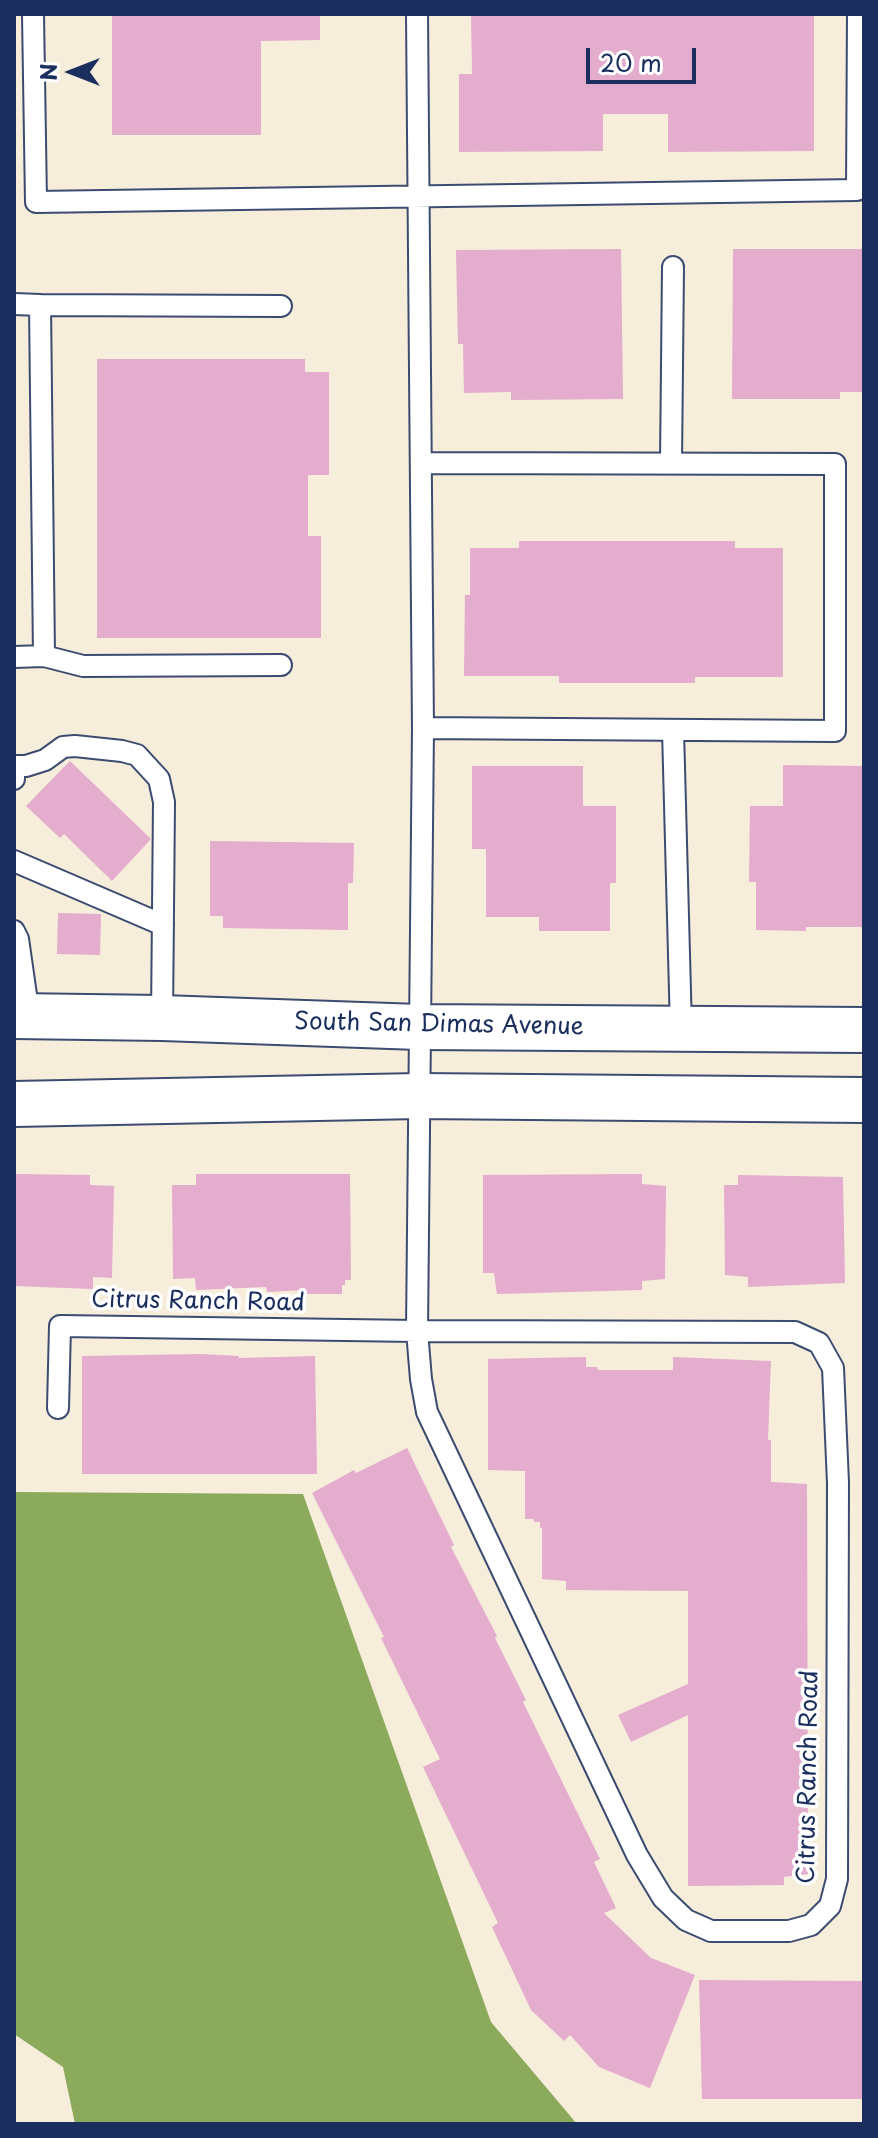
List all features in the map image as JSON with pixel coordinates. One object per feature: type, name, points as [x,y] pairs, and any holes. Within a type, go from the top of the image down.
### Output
[{"type":"street","name":"South San Dimas Avenue","points":[[22,1016],[419,1027],[864,1030]]},
{"type":"street","points":[[14,1104],[419,1096],[864,1100]]},
{"type":"lane","points":[[33,14],[36,202],[857,190],[858,14]]},
{"type":"lane","name":"Citrus Ranch Road","points":[[58,1408],[60,1326],[417,1331],[795,1332],[819,1343],[833,1368],[838,1483],[837,1879],[830,1906],[811,1925],[789,1931],[711,1931],[686,1920],[663,1898],[637,1855],[427,1412],[417,1331],[423,728],[417,14]]},
{"type":"lane","points":[[671,463],[673,267]]},
{"type":"lane","points":[[14,304],[281,306]]},
{"type":"lane","points":[[40,305],[44,656]]},
{"type":"lane","points":[[421,463],[835,464],[835,731],[423,728]]},
{"type":"lane","points":[[14,657],[44,656],[83,666],[281,665]]},
{"type":"lane","points":[[673,730],[681,1029]]},
{"type":"lane","points":[[14,779],[14,766],[45,760],[63,747],[75,746],[137,755],[159,779],[164,802],[162,1018]]},
{"type":"lane","points":[[14,861],[163,925]]},
{"type":"lane","points":[[14,931],[18,939],[22,1016]]},
{"type":"green space","points":[[14,1492],[303,1494],[491,2022],[577,2124],[75,2124],[63,2067],[14,2034]]},
{"type":"building","points":[[112,14],[320,14],[320,40],[261,41],[261,135],[112,135]]},
{"type":"building","points":[[471,14],[814,14],[814,151],[668,152],[668,114],[603,114],[603,151],[459,152],[459,74],[472,74]]},
{"type":"building","points":[[621,249],[623,399],[511,400],[511,392],[464,393],[463,344],[458,344],[456,250]]},
{"type":"building","points":[[733,249],[864,249],[864,392],[840,392],[840,399],[732,399]]},
{"type":"building","points":[[97,359],[305,359],[305,372],[329,372],[329,475],[308,475],[308,536],[321,536],[321,638],[97,638]]},
{"type":"building","points":[[519,541],[735,541],[735,548],[783,548],[783,677],[695,677],[695,683],[559,683],[559,676],[464,676],[465,595],[470,595],[470,548],[519,548]]},
{"type":"building","points":[[70,761],[151,839],[112,881],[64,834],[60,838],[26,806]]},
{"type":"building","points":[[783,765],[864,766],[864,927],[756,930],[756,882],[749,882],[750,806],[783,806]]},
{"type":"building","points":[[472,766],[583,766],[583,806],[616,806],[616,883],[610,883],[610,931],[539,931],[539,917],[486,917],[486,849],[472,849]]},
{"type":"building","points":[[210,841],[354,843],[353,883],[348,883],[348,930],[223,928],[223,916],[210,916]]},
{"type":"building","points":[[58,913],[101,914],[100,955],[57,954]]},
{"type":"building","points":[[14,1174],[90,1175],[90,1185],[114,1186],[112,1278],[93,1277],[93,1289],[14,1286]]},
{"type":"building","points":[[196,1174],[350,1174],[351,1280],[345,1280],[342,1294],[306,1294],[306,1290],[267,1292],[266,1287],[196,1290],[195,1278],[173,1279],[172,1185],[196,1185]]},
{"type":"building","points":[[642,1174],[642,1184],[666,1186],[665,1279],[642,1281],[642,1290],[497,1294],[494,1273],[483,1273],[483,1175]]},
{"type":"building","points":[[738,1175],[843,1177],[845,1283],[748,1287],[748,1277],[725,1275],[724,1185],[738,1185]]},
{"type":"building","points":[[201,1354],[239,1358],[315,1356],[317,1474],[82,1474],[82,1356]]},
{"type":"building","points":[[586,1357],[586,1367],[597,1367],[598,1370],[673,1370],[673,1357],[771,1361],[768,1440],[771,1440],[771,1482],[807,1484],[808,1874],[784,1877],[784,1885],[688,1886],[688,1715],[631,1742],[618,1715],[688,1684],[688,1591],[566,1590],[566,1581],[542,1579],[542,1528],[540,1522],[525,1519],[525,1471],[488,1470],[488,1359]]},
{"type":"building","points":[[407,1448],[454,1545],[451,1547],[497,1636],[495,1638],[526,1700],[523,1702],[600,1859],[594,1862],[616,1908],[604,1913],[651,1958],[695,1975],[650,2088],[599,2067],[570,2035],[564,2041],[531,2010],[492,1927],[498,1923],[423,1767],[440,1759],[381,1638],[384,1637],[312,1493],[354,1470],[356,1473]]},
{"type":"building","points":[[699,1980],[863,1981],[864,2099],[702,2099]]}]
